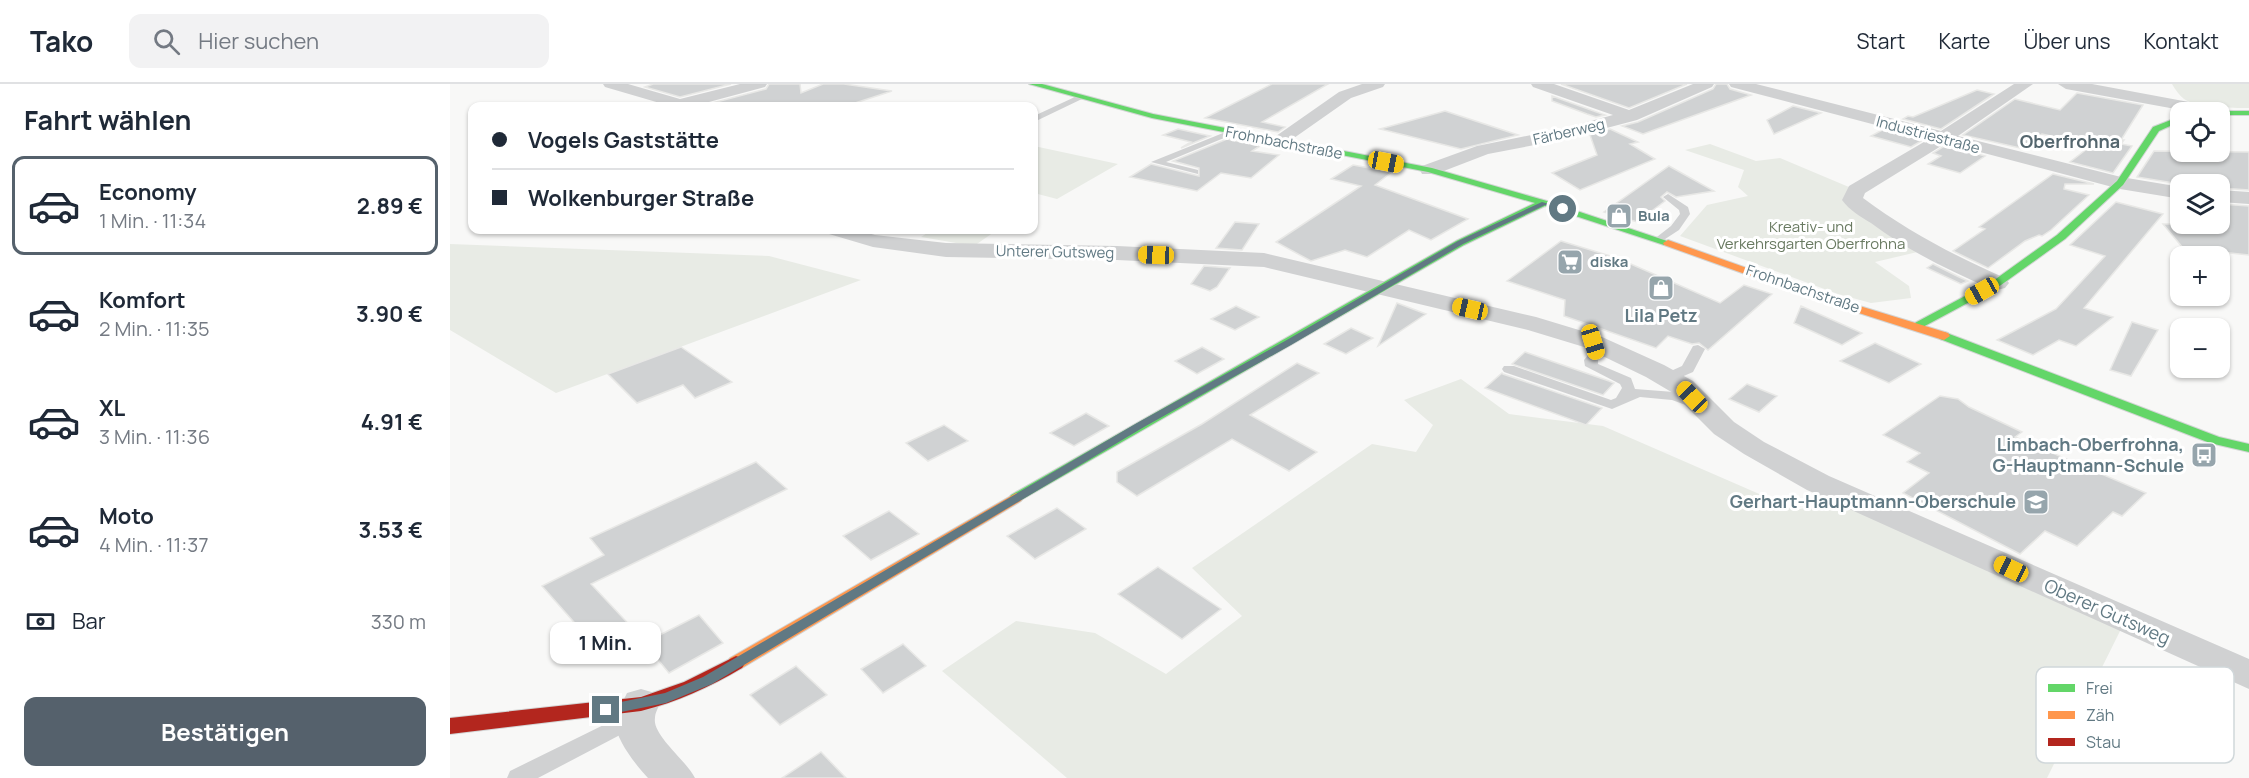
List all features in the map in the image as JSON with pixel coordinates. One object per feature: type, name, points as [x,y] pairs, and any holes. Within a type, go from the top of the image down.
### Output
[{"type":"main road","name":"Frohnbachstraße","points":[[1033,84],[1080,98],[1231,133],[1429,170],[1544,203],[1659,240],[1813,296],[1917,326],[2215,440],[2249,448]]},
{"type":"main road","points":[[2230,113],[2249,113]]},
{"type":"main road","points":[[1917,326],[1997,283],[2061,237],[2120,183],[2156,129],[2170,123]]},
{"type":"main road","points":[[450,726],[638,711],[707,680],[1141,425],[1288,343],[1380,288],[1460,243],[1544,203]]},
{"type":"street","points":[[611,84],[673,102]]},
{"type":"street","points":[[694,102],[759,84]]},
{"type":"street","points":[[1278,141],[1346,95],[1377,84]]},
{"type":"street","points":[[1539,84],[1631,116]]},
{"type":"street","name":"Färberweg","points":[[1429,170],[1452,158],[1581,130],[1631,116],[1706,84]]},
{"type":"street","name":"Industriestraße","points":[[1737,84],[1941,139],[2120,183],[2170,191]]},
{"type":"street","points":[[1997,283],[1926,250],[1887,226],[1852,200],[1856,190],[1941,139],[2025,84]]},
{"type":"street","points":[[2066,84],[2145,91],[2183,102]]},
{"type":"street","points":[[2145,91],[2161,115],[2156,129]]},
{"type":"street","points":[[2230,196],[2249,198]]},
{"type":"street","name":"Unterer Gutsweg","points":[[851,234],[873,240],[946,250],[1264,260],[1380,288]]},
{"type":"street","name":"Oberer Gutsweg","points":[[1380,288],[1536,324],[1593,342],[1683,387],[1724,428],[1754,448],[1818,483],[2231,667]]},
{"type":"street","name":"Oberer Gutsweg","points":[[2234,668],[2249,675]]},
{"type":"street","points":[[638,711],[638,733],[648,750],[674,778]]},
{"type":"lane","points":[[1038,117],[1080,98]]},
{"type":"lane","points":[[1194,172],[1156,162],[1231,133]]},
{"type":"lane","points":[[1659,240],[1675,228],[1686,212],[1668,196]]},
{"type":"lane","points":[[1593,342],[1597,353],[1591,360],[1592,366],[1626,381],[1629,388],[1622,400]]},
{"type":"lane","points":[[1667,378],[1688,369],[1698,349]]},
{"type":"lane","points":[[1509,369],[1612,405],[1638,393],[1674,396],[1701,406]]},
{"type":"lane","points":[[518,778],[638,711]]},
{"type":"green space","points":[[2172,84],[2249,84],[2249,108],[2230,107],[2230,102],[2190,102],[2180,96]]},
{"type":"green space","name":"Kreativ- und Verkehrsgarten Oberfrohna","points":[[1710,144],[1756,161],[1780,158],[1856,190],[1852,199],[1926,250],[1875,262],[1909,286],[1911,298],[1871,303],[1838,294],[1680,236],[1707,205],[1748,196],[1738,187],[1744,170],[1685,150]]},
{"type":"green space","points":[[1038,147],[1118,164],[1057,199],[1038,194]]},
{"type":"green space","points":[[926,234],[991,234],[974,246],[921,237]]},
{"type":"green space","points":[[450,244],[769,256],[861,280],[556,393],[450,330]]},
{"type":"green space","points":[[1461,379],[1509,414],[1603,426],[1796,510],[1851,497],[2125,621],[2102,667],[2036,667],[2036,763],[2054,763],[2047,778],[1067,778],[942,671],[1016,621],[1095,633],[1166,674],[1242,616],[1192,568],[1372,444],[1416,452],[1433,425],[1404,400]]},
{"type":"building","points":[[653,84],[731,84],[680,97],[645,87]]},
{"type":"building","points":[[769,84],[800,84],[801,93],[823,84],[844,84],[892,91],[858,102],[716,102],[766,89]]},
{"type":"building","points":[[1272,84],[1328,84],[1262,122],[1285,127],[1278,132],[1205,118]]},
{"type":"building","points":[[1561,84],[1687,84],[1629,108]]},
{"type":"building","points":[[1716,84],[1727,84],[1730,89],[1751,95],[1643,134],[1622,126],[1638,122],[1713,89]]},
{"type":"building","points":[[1977,90],[1994,94],[1941,129],[1903,119],[1908,116],[1913,117]]},
{"type":"building","points":[[2077,93],[2143,105],[2121,140],[2124,140],[2121,144],[2132,146],[2113,173],[2070,162],[2092,145],[2042,134],[2020,148],[1963,135],[2015,99],[2060,110]]},
{"type":"building","points":[[1552,96],[1605,115],[1596,117],[1587,114],[1552,101]]},
{"type":"building","points":[[1793,106],[1821,113],[1774,134],[1767,120]]},
{"type":"building","points":[[1445,111],[1518,135],[1461,149],[1380,129]]},
{"type":"building","points":[[1178,129],[1210,136],[1181,148],[1191,142],[1163,135]]},
{"type":"building","points":[[1610,129],[1638,142],[1630,144],[1655,159],[1580,190],[1552,173],[1597,155],[1590,135]]},
{"type":"building","points":[[1884,129],[1923,140],[1911,147],[1871,136]]},
{"type":"building","points":[[1227,139],[1260,146],[1252,151],[1279,155],[1251,178],[1221,173],[1197,191],[1130,177],[1151,164],[1199,176],[1199,168],[1173,161]]},
{"type":"building","points":[[1946,145],[1985,156],[1960,173],[1928,164],[1941,156],[1933,153]]},
{"type":"building","points":[[2154,151],[2170,151],[2170,162],[2230,162],[2230,152],[2249,152],[2249,190],[2230,189],[2230,174],[2170,174],[2170,182],[2137,177]]},
{"type":"building","points":[[1353,165],[1392,172],[1375,185],[1468,219],[1431,240],[1409,230],[1367,257],[1345,250],[1311,261],[1276,242],[1361,186],[1331,179]]},
{"type":"building","points":[[1669,166],[1714,191],[1676,197],[1667,192],[1661,197],[1665,201],[1637,222],[1604,212]]},
{"type":"building","points":[[2053,174],[2094,184],[2065,184],[2064,189],[2089,195],[2051,230],[2042,236],[2039,235],[2025,241],[1988,268],[1953,251],[1985,229],[1979,227]]},
{"type":"building","points":[[2116,202],[2163,214],[2084,308],[2113,317],[2076,346],[2059,340],[2033,355],[1997,340],[2056,309],[2105,256],[2070,245]]},
{"type":"building","points":[[2230,205],[2249,206],[2249,255],[2230,253],[2230,246],[2181,246],[2171,234],[2230,234]]},
{"type":"building","points":[[1235,222],[1259,224],[1242,250],[1216,248]]},
{"type":"building","points":[[2163,224],[2170,224],[2170,232]]},
{"type":"building","points":[[1561,241],[1617,258],[1720,303],[1744,285],[1772,294],[1708,350],[1699,343],[1692,344],[1668,336],[1656,348],[1564,316],[1565,300],[1507,281]]},
{"type":"building","points":[[1933,264],[1968,281],[1961,284],[1927,268]]},
{"type":"building","points":[[1204,266],[1230,268],[1217,287],[1210,291],[1191,284]]},
{"type":"building","points":[[1397,303],[1426,314],[1378,346]]},
{"type":"building","points":[[1236,306],[1259,317],[1235,330],[1211,319]]},
{"type":"building","points":[[1801,306],[1862,333],[1842,345],[1794,323]]},
{"type":"building","points":[[2132,322],[2158,330],[2131,376],[2110,370]]},
{"type":"building","points":[[1351,328],[1373,338],[1346,354],[1324,344]]},
{"type":"building","points":[[1875,343],[1921,364],[1889,383],[1840,361]]},
{"type":"building","points":[[681,347],[732,382],[695,398],[683,385],[637,403],[608,374]]},
{"type":"building","points":[[1202,347],[1224,359],[1197,374],[1175,361]]},
{"type":"building","points":[[1525,352],[1614,383],[1603,395],[1512,364]]},
{"type":"building","points":[[1297,363],[1319,373],[1250,415],[1317,452],[1289,471],[1232,439],[1137,496],[1117,482],[1117,472],[1202,424]]},
{"type":"building","points":[[1502,373],[1602,408],[1586,425],[1485,388]]},
{"type":"building","points":[[1747,384],[1777,396],[1759,412],[1729,399]]},
{"type":"building","points":[[1940,396],[1958,399],[1969,407],[2022,432],[2015,437],[2146,493],[2122,516],[2113,512],[2077,546],[2045,531],[2020,554],[1903,493],[1929,473],[1907,462],[1920,453],[1883,435]]},
{"type":"building","points":[[1086,413],[1109,426],[1074,446],[1050,433]]},
{"type":"building","points":[[944,425],[968,441],[928,461],[906,443]]},
{"type":"building","points":[[756,462],[787,489],[591,584],[639,635],[603,655],[542,586],[604,555],[590,538]]},
{"type":"building","points":[[1057,508],[1086,529],[1035,559],[1007,536]]},
{"type":"building","points":[[889,511],[919,534],[871,560],[843,536]]},
{"type":"building","points":[[1158,567],[1221,609],[1182,639],[1118,594]]},
{"type":"building","points":[[699,615],[723,643],[669,673],[644,643]]},
{"type":"building","points":[[903,644],[926,666],[883,693],[861,669]]},
{"type":"building","points":[[796,666],[827,695],[780,725],[750,695]]},
{"type":"building","points":[[821,752],[846,778],[782,778]]},
{"type":"traffic: fast","points":[[1033,84],[1152,116],[1429,170],[1544,203],[1668,243]]},
{"type":"traffic: fast","points":[[2230,113],[2249,113]]},
{"type":"traffic: fast","points":[[1917,326],[1997,283],[2061,237],[2120,183],[2156,129],[2170,123]]},
{"type":"traffic: fast","points":[[1016,498],[1460,243],[1544,203]]},
{"type":"traffic: fast","points":[[1944,336],[2215,440],[2249,448]]},
{"type":"traffic: slow","points":[[1668,243],[1813,295],[1944,336]]},
{"type":"traffic: slow","points":[[736,663],[1016,498]]},
{"type":"traffic: jam","points":[[450,726],[641,704],[690,687],[736,663]]},
{"type":"place","name":"Bula","points":[[1619,216]]},
{"type":"place","name":"diska","points":[[1570,262]]},
{"type":"place","name":"Lila Petz","points":[[1661,288]]},
{"type":"place","name":"Limbach-Oberfrohna, G-Hauptmann-Schule","points":[[2204,455]]},
{"type":"place","name":"Gerhart-Hauptmann-Oberschule","points":[[2036,502]]},
{"type":"district","name":"Oberfrohna","points":[[2070,142]]},
{"type":"route","points":[[606,710],[666,698],[707,680],[1141,425],[1460,243],[1544,203],[1563,209]]}]
